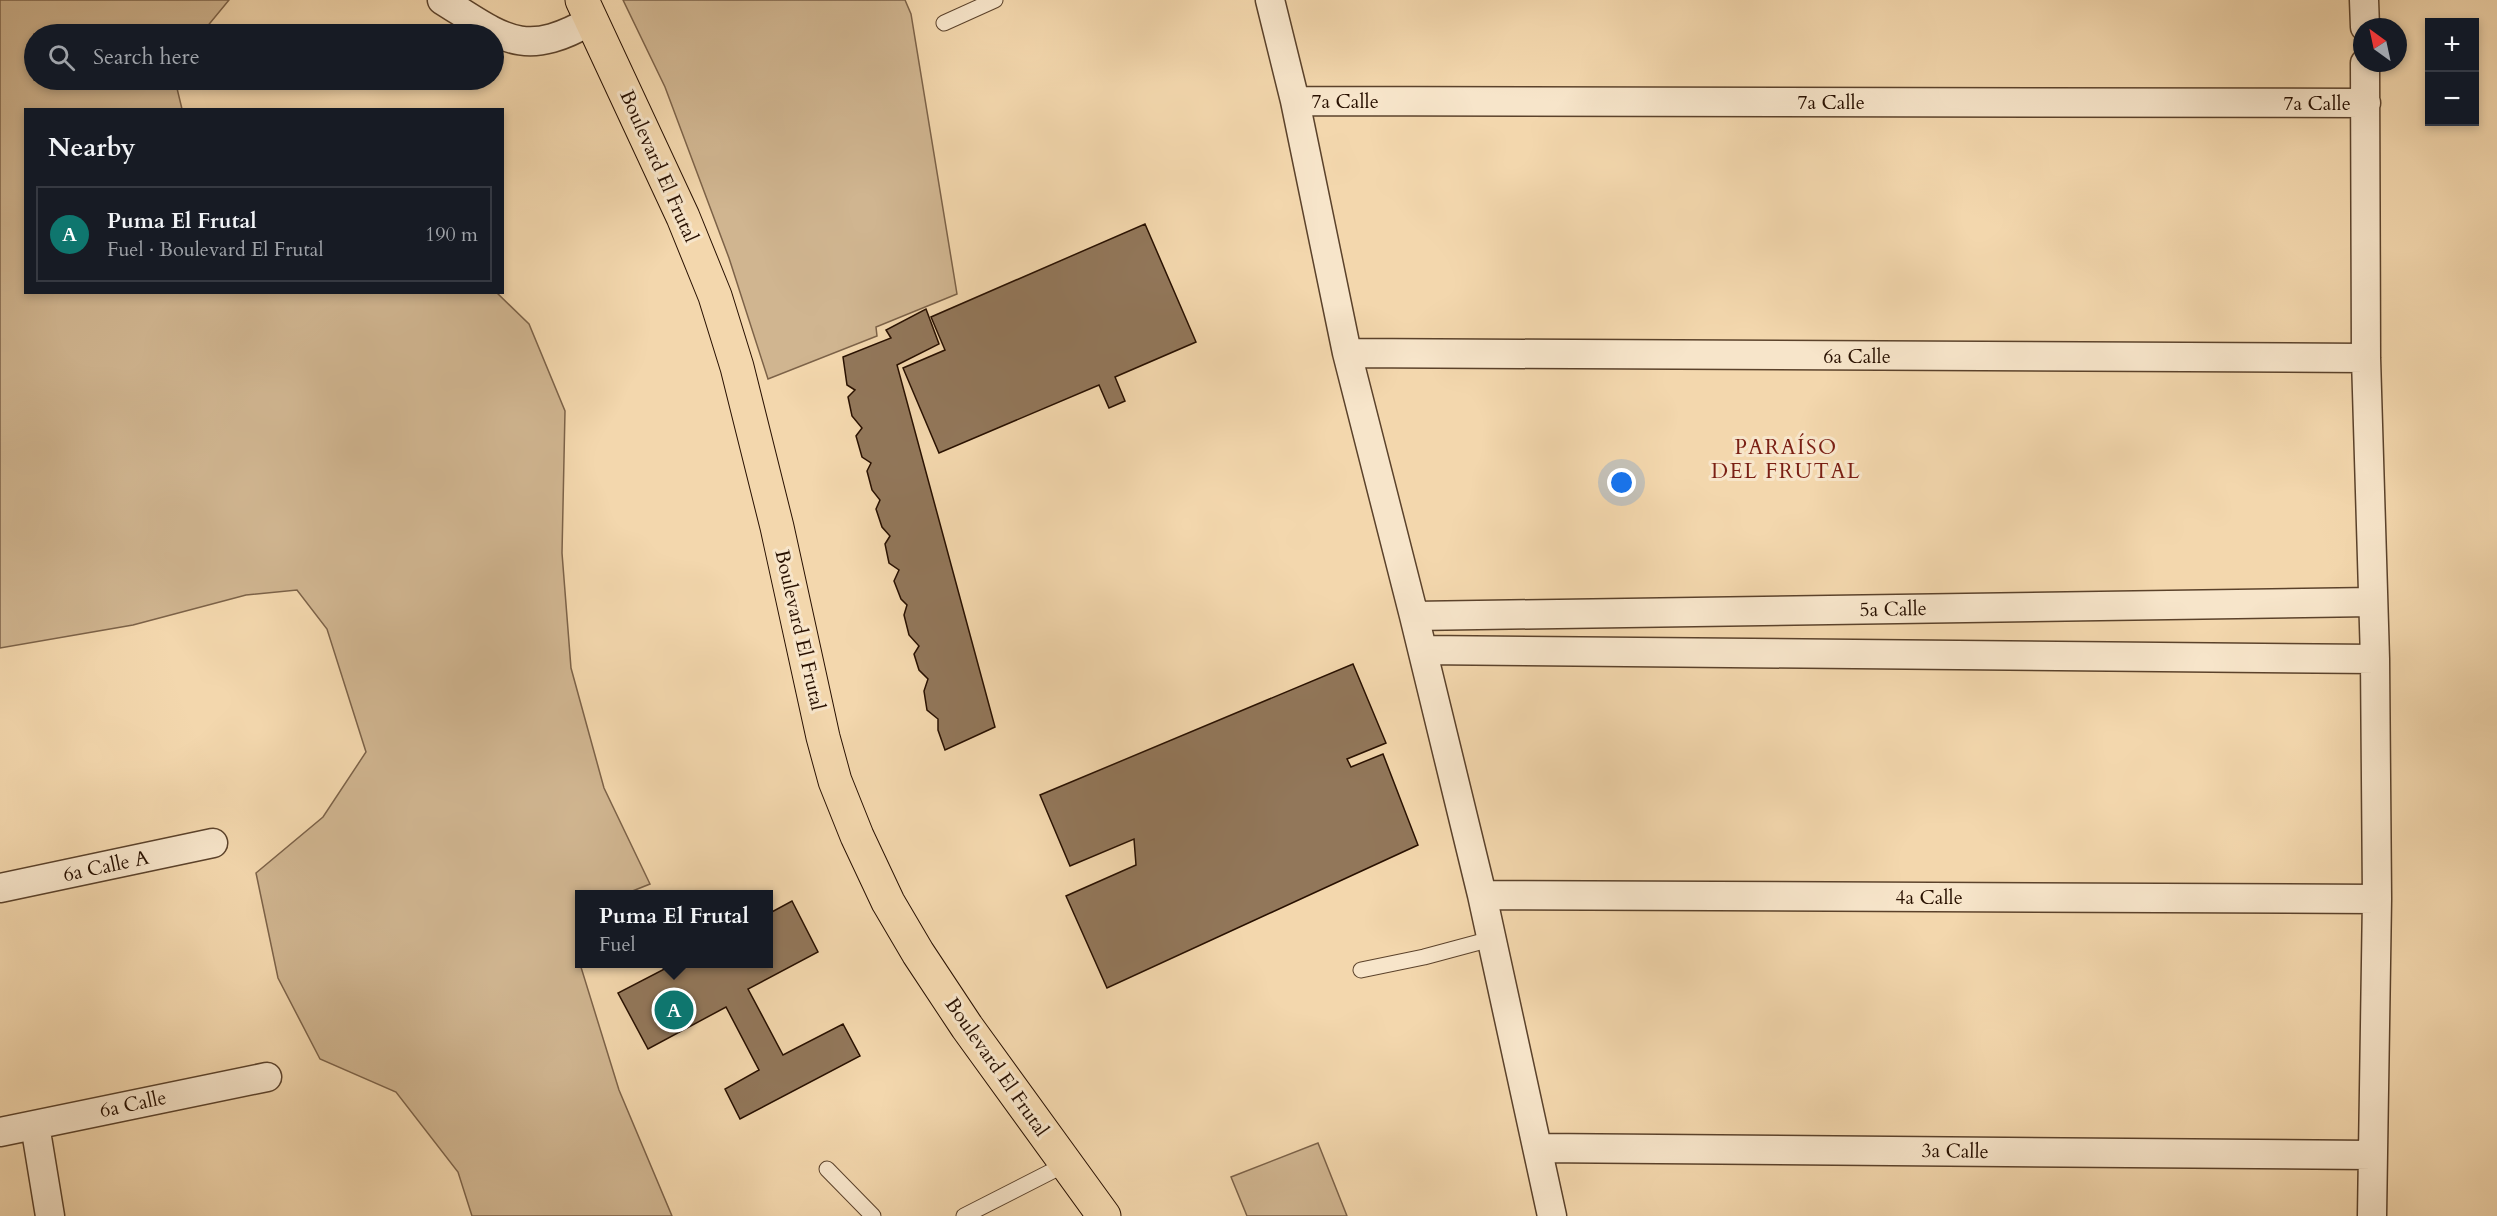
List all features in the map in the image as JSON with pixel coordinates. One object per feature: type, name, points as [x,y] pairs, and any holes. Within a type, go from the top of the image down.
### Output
[{"type":"main road","name":"Boulevard El Frutal","points":[[587,10],[683,217],[714,296],[736,367],[777,527],[826,748],[835,781],[857,837],[888,902],[918,953],[967,1027],[1104,1216]]},
{"type":"street","points":[[442,0],[480,24]]},
{"type":"street","points":[[1270,0],[1295,101],[1347,353],[1423,650],[1482,895],[1552,1216]]},
{"type":"street","points":[[2364,0],[2365,18]]},
{"type":"street","points":[[504,36],[517,41],[540,42],[554,39],[587,10]]},
{"type":"street","points":[[2365,72],[2366,358],[2375,658],[2377,899],[2372,1216]]},
{"type":"street","name":"7a Calle","points":[[1295,101],[2366,103]]},
{"type":"street","name":"6a Calle","points":[[1347,353],[2366,358]]},
{"type":"street","name":"5a Calle","points":[[1414,616],[2373,602]]},
{"type":"street","points":[[1423,650],[2375,658]]},
{"type":"street","name":"6a Calle A","points":[[0,888],[213,843]]},
{"type":"street","name":"4a Calle","points":[[1482,895],[2377,899]]},
{"type":"street","name":"6a Calle","points":[[0,1132],[267,1077]]},
{"type":"street","points":[[35,1125],[50,1216]]},
{"type":"street","name":"3a Calle","points":[[1538,1148],[2372,1155]]},
{"type":"lane","points":[[944,22],[995,0]]},
{"type":"lane","points":[[1361,970],[1424,957],[1491,939]]},
{"type":"lane","points":[[964,1216],[1066,1164]]},
{"type":"lane","points":[[827,1169],[873,1216]]},
{"type":"shaded area","points":[[0,0],[229,0],[209,24],[24,24],[24,90],[177,90],[182,108],[24,108],[24,294],[498,294],[529,324],[565,411],[562,553],[571,668],[604,788],[650,884],[635,890],[575,890],[575,968],[581,968],[619,1090],[672,1216],[472,1216],[458,1172],[396,1092],[320,1059],[278,978],[256,873],[323,817],[366,752],[327,629],[297,590],[246,595],[133,625],[0,648]]},
{"type":"shaded area","points":[[623,0],[905,0],[911,14],[957,294],[876,327],[877,336],[768,379],[729,258],[665,87]]},
{"type":"shaded area","points":[[1318,1143],[1347,1216],[1247,1216],[1231,1177]]},
{"type":"building","points":[[1145,224],[1196,342],[1115,377],[1125,401],[1109,408],[1099,385],[939,453],[903,368],[945,350],[931,317]]},
{"type":"building","points":[[926,309],[939,344],[897,365],[995,727],[945,750],[938,730],[938,719],[927,710],[924,691],[928,679],[919,670],[914,654],[919,646],[909,635],[904,615],[907,605],[901,599],[894,581],[899,570],[889,563],[885,544],[890,536],[882,527],[876,509],[880,500],[872,490],[867,471],[871,463],[862,457],[856,436],[862,428],[852,416],[848,397],[855,390],[847,385],[843,357],[891,338],[886,330]]},
{"type":"building","points":[[1353,664],[1386,743],[1347,759],[1351,767],[1383,754],[1418,845],[1107,988],[1066,896],[1136,865],[1134,839],[1070,866],[1040,795]]},
{"type":"building","points":[[792,901],[818,952],[748,989],[783,1055],[843,1024],[860,1056],[740,1119],[725,1089],[759,1070],[726,1007],[648,1049],[618,993],[666,968],[773,968],[773,911]]},
{"type":"place","name":"Puma El Frutal","points":[[674,1010]]},
{"type":"district","name":"PARAÍSO DEL FRUTAL","points":[[1786,459]]}]
